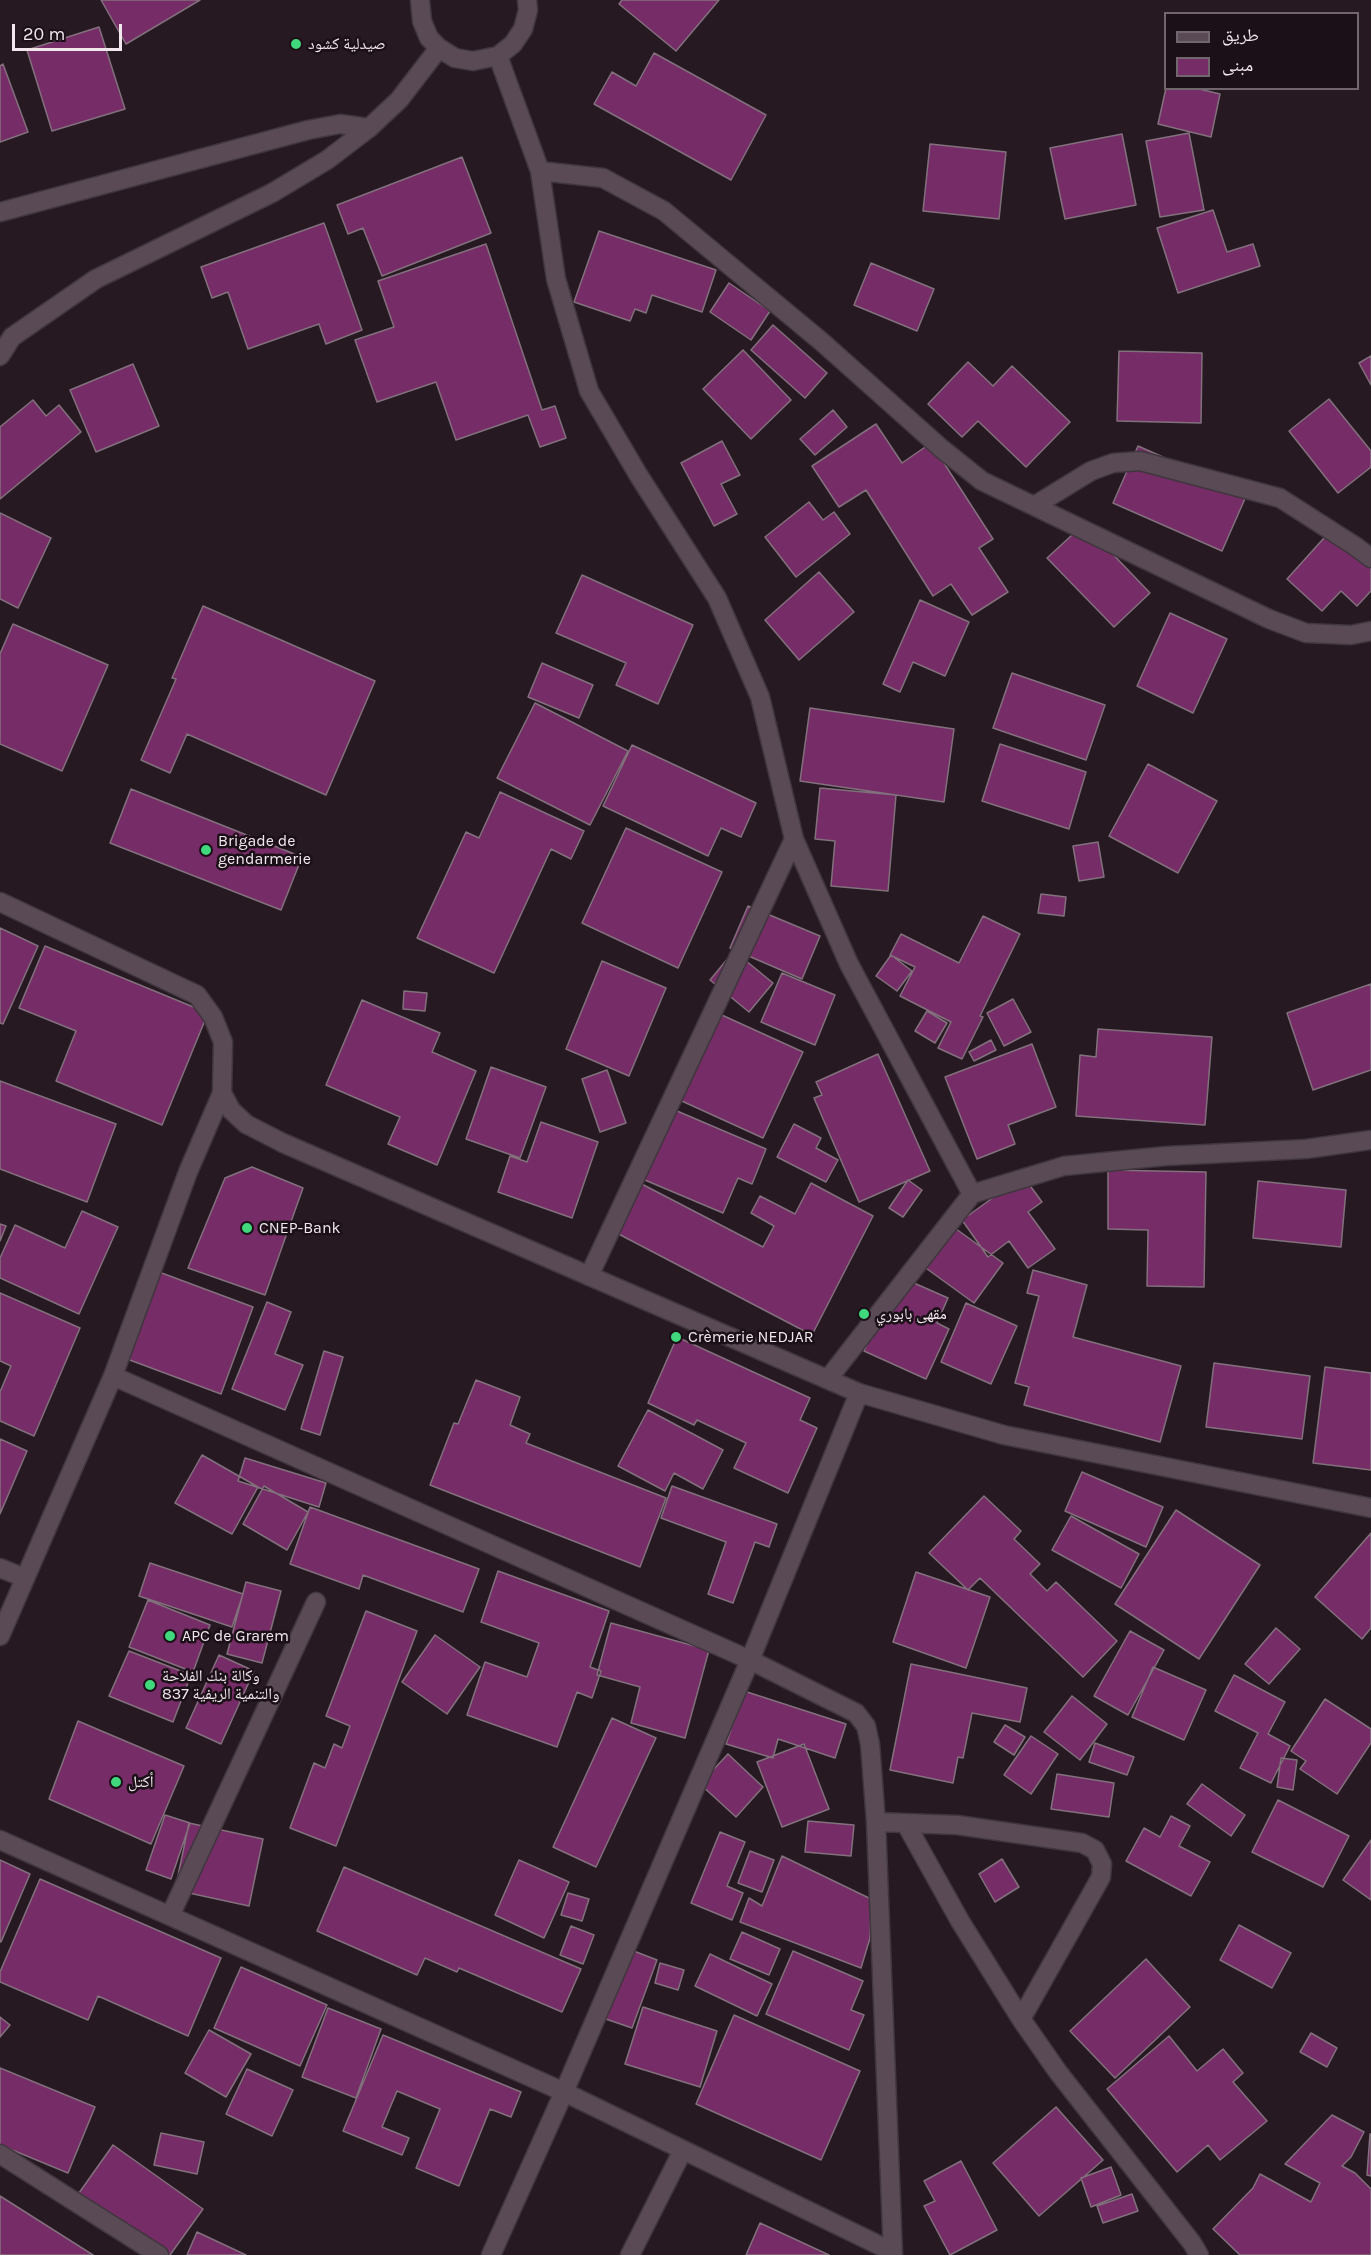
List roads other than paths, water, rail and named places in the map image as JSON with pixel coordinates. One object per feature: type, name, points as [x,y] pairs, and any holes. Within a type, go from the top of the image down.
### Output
[{"type":"street","points":[[420,0],[422,21],[429,38],[439,48],[455,58],[473,61],[498,56],[513,44],[523,29],[528,10],[527,0]]},
{"type":"street","points":[[0,356],[6,335],[96,279],[272,193],[327,160],[369,128],[399,100],[439,48]]},
{"type":"street","points":[[498,56],[540,171],[556,279],[589,391],[639,476],[717,598],[760,697],[794,839],[849,964],[972,1194]]},
{"type":"street","points":[[0,212],[308,129],[340,124],[369,128]]},
{"type":"street","points":[[540,171],[603,178],[664,211],[822,342],[942,449],[982,481],[1306,633],[1351,635],[1371,631]]},
{"type":"street","points":[[1034,506],[1091,471],[1113,463],[1140,461],[1280,498],[1319,521],[1371,558]]},
{"type":"street","points":[[589,1276],[794,839]]},
{"type":"street","points":[[0,902],[197,995],[213,1017],[223,1042],[222,1093],[188,1172],[113,1376],[0,1636]]},
{"type":"street","points":[[222,1093],[231,1110],[246,1124],[283,1143],[859,1393],[1004,1435],[1371,1508]]},
{"type":"street","points":[[828,1379],[972,1194],[1064,1166],[1166,1156],[1306,1149],[1371,1140]]},
{"type":"street","points":[[0,1840],[564,2092],[893,2254],[876,1822],[870,1744],[866,1726],[856,1713],[750,1660],[113,1376]]},
{"type":"street","points":[[491,2255],[564,2092],[750,1660],[859,1393]]},
{"type":"street","points":[[0,1568],[25,1578]]},
{"type":"street","points":[[170,1916],[316,1602]]},
{"type":"street","points":[[876,1822],[957,1825],[1082,1843],[1095,1850],[1102,1864],[1101,1877],[1021,2019]]},
{"type":"street","points":[[906,1824],[960,1921],[1021,2019],[1058,2072],[1199,2255]]},
{"type":"street","points":[[630,2255],[683,2150]]},
{"type":"street","points":[[0,2154],[134,2248],[159,2255]]},
{"type":"place","name":"صيدلية كشود","points":[[296,44]]},
{"type":"place","name":"Brigade de gendarmerie","points":[[206,850]]},
{"type":"place","name":"CNEP-Bank","points":[[247,1228]]},
{"type":"place","name":"مقهى بابوري","points":[[864,1314]]},
{"type":"place","name":"Crèmerie NEDJAR","points":[[676,1337]]},
{"type":"place","name":"APC de Grarem","points":[[170,1636]]},
{"type":"place","name":"وكالة بنك الفلاحة والتنمية الريفية 837","points":[[150,1685]]},
{"type":"place","name":"أكتل","points":[[116,1782]]}]
